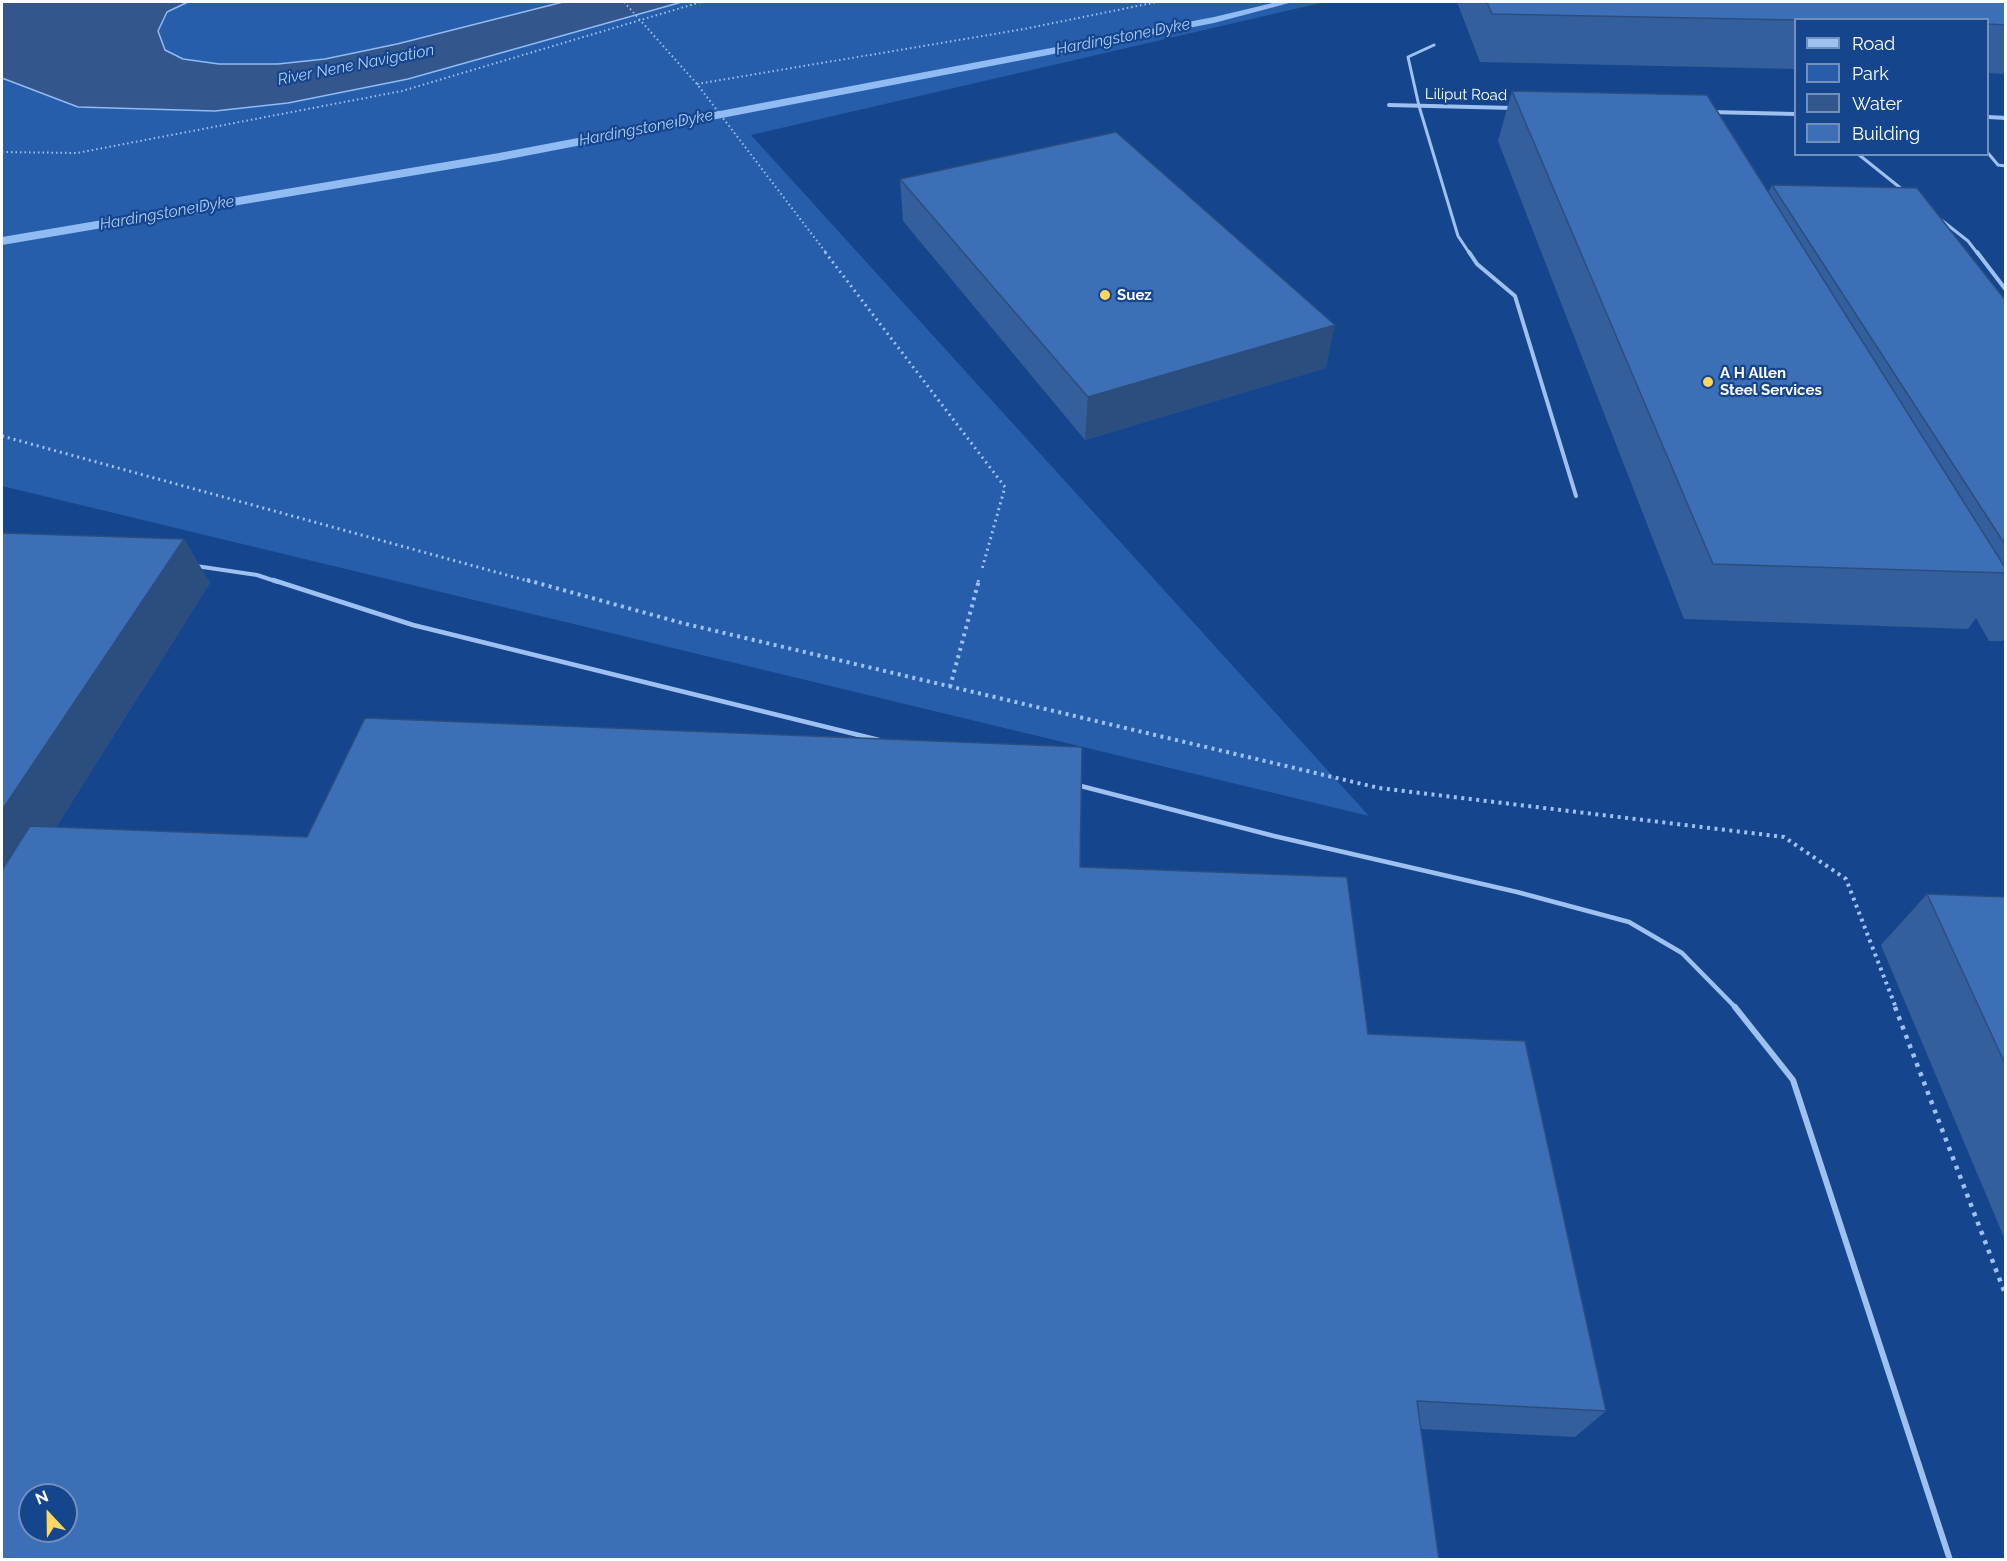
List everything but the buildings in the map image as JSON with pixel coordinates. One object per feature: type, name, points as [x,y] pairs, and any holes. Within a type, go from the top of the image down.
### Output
[{"type":"street","name":"Liliput Road","points":[[1389,105],[1525,108]]},
{"type":"street","points":[[1701,112],[1794,114]]},
{"type":"street","points":[[1989,117],[2006,118]]},
{"type":"lane","points":[[1434,45],[1408,57],[1419,106],[1458,236],[1477,264],[1515,296],[1576,496]]},
{"type":"lane","points":[[1989,154],[1998,165],[2006,166]]},
{"type":"lane","points":[[1860,156],[1904,191]]},
{"type":"lane","points":[[1931,213],[1968,242],[2006,290]]},
{"type":"lane","points":[[187,565],[257,575],[413,625],[886,741]]},
{"type":"lane","points":[[1075,784],[1274,836],[1516,892],[1629,922],[1682,953],[1734,1005],[1793,1080],[1950,1560]]},
{"type":"path","points":[[624,2],[698,84],[1005,487],[982,569]]},
{"type":"path","points":[[2,152],[77,153],[402,91],[637,19],[701,2]]},
{"type":"path","points":[[698,84],[1024,29],[1157,2]]},
{"type":"path","points":[[2,436],[682,623],[1379,788],[1784,837],[1846,879],[2006,1296]]},
{"type":"path","points":[[950,687],[979,579]]},
{"type":"green space","points":[[188,2],[563,2],[397,44],[325,59],[278,64],[219,64],[183,59],[165,50],[158,31],[167,12]]},
{"type":"green space","points":[[682,2],[1325,2],[751,135],[1369,816],[2,486],[2,78],[78,107],[215,111],[288,103],[408,79]]},
{"type":"water","name":"River Nene Navigation","points":[[2,2],[188,2],[167,12],[158,31],[165,50],[183,59],[219,64],[278,64],[325,59],[397,44],[563,2],[682,2],[408,79],[288,103],[215,111],[78,107],[2,78]]},
{"type":"waterway","name":"Hardingstone Dyke","points":[[2,241],[499,157],[1214,20],[1288,2]]},
{"type":"place","name":"Suez","points":[[1105,295]]},
{"type":"place","name":"A H Allen Steel Services","points":[[1708,382]]}]
